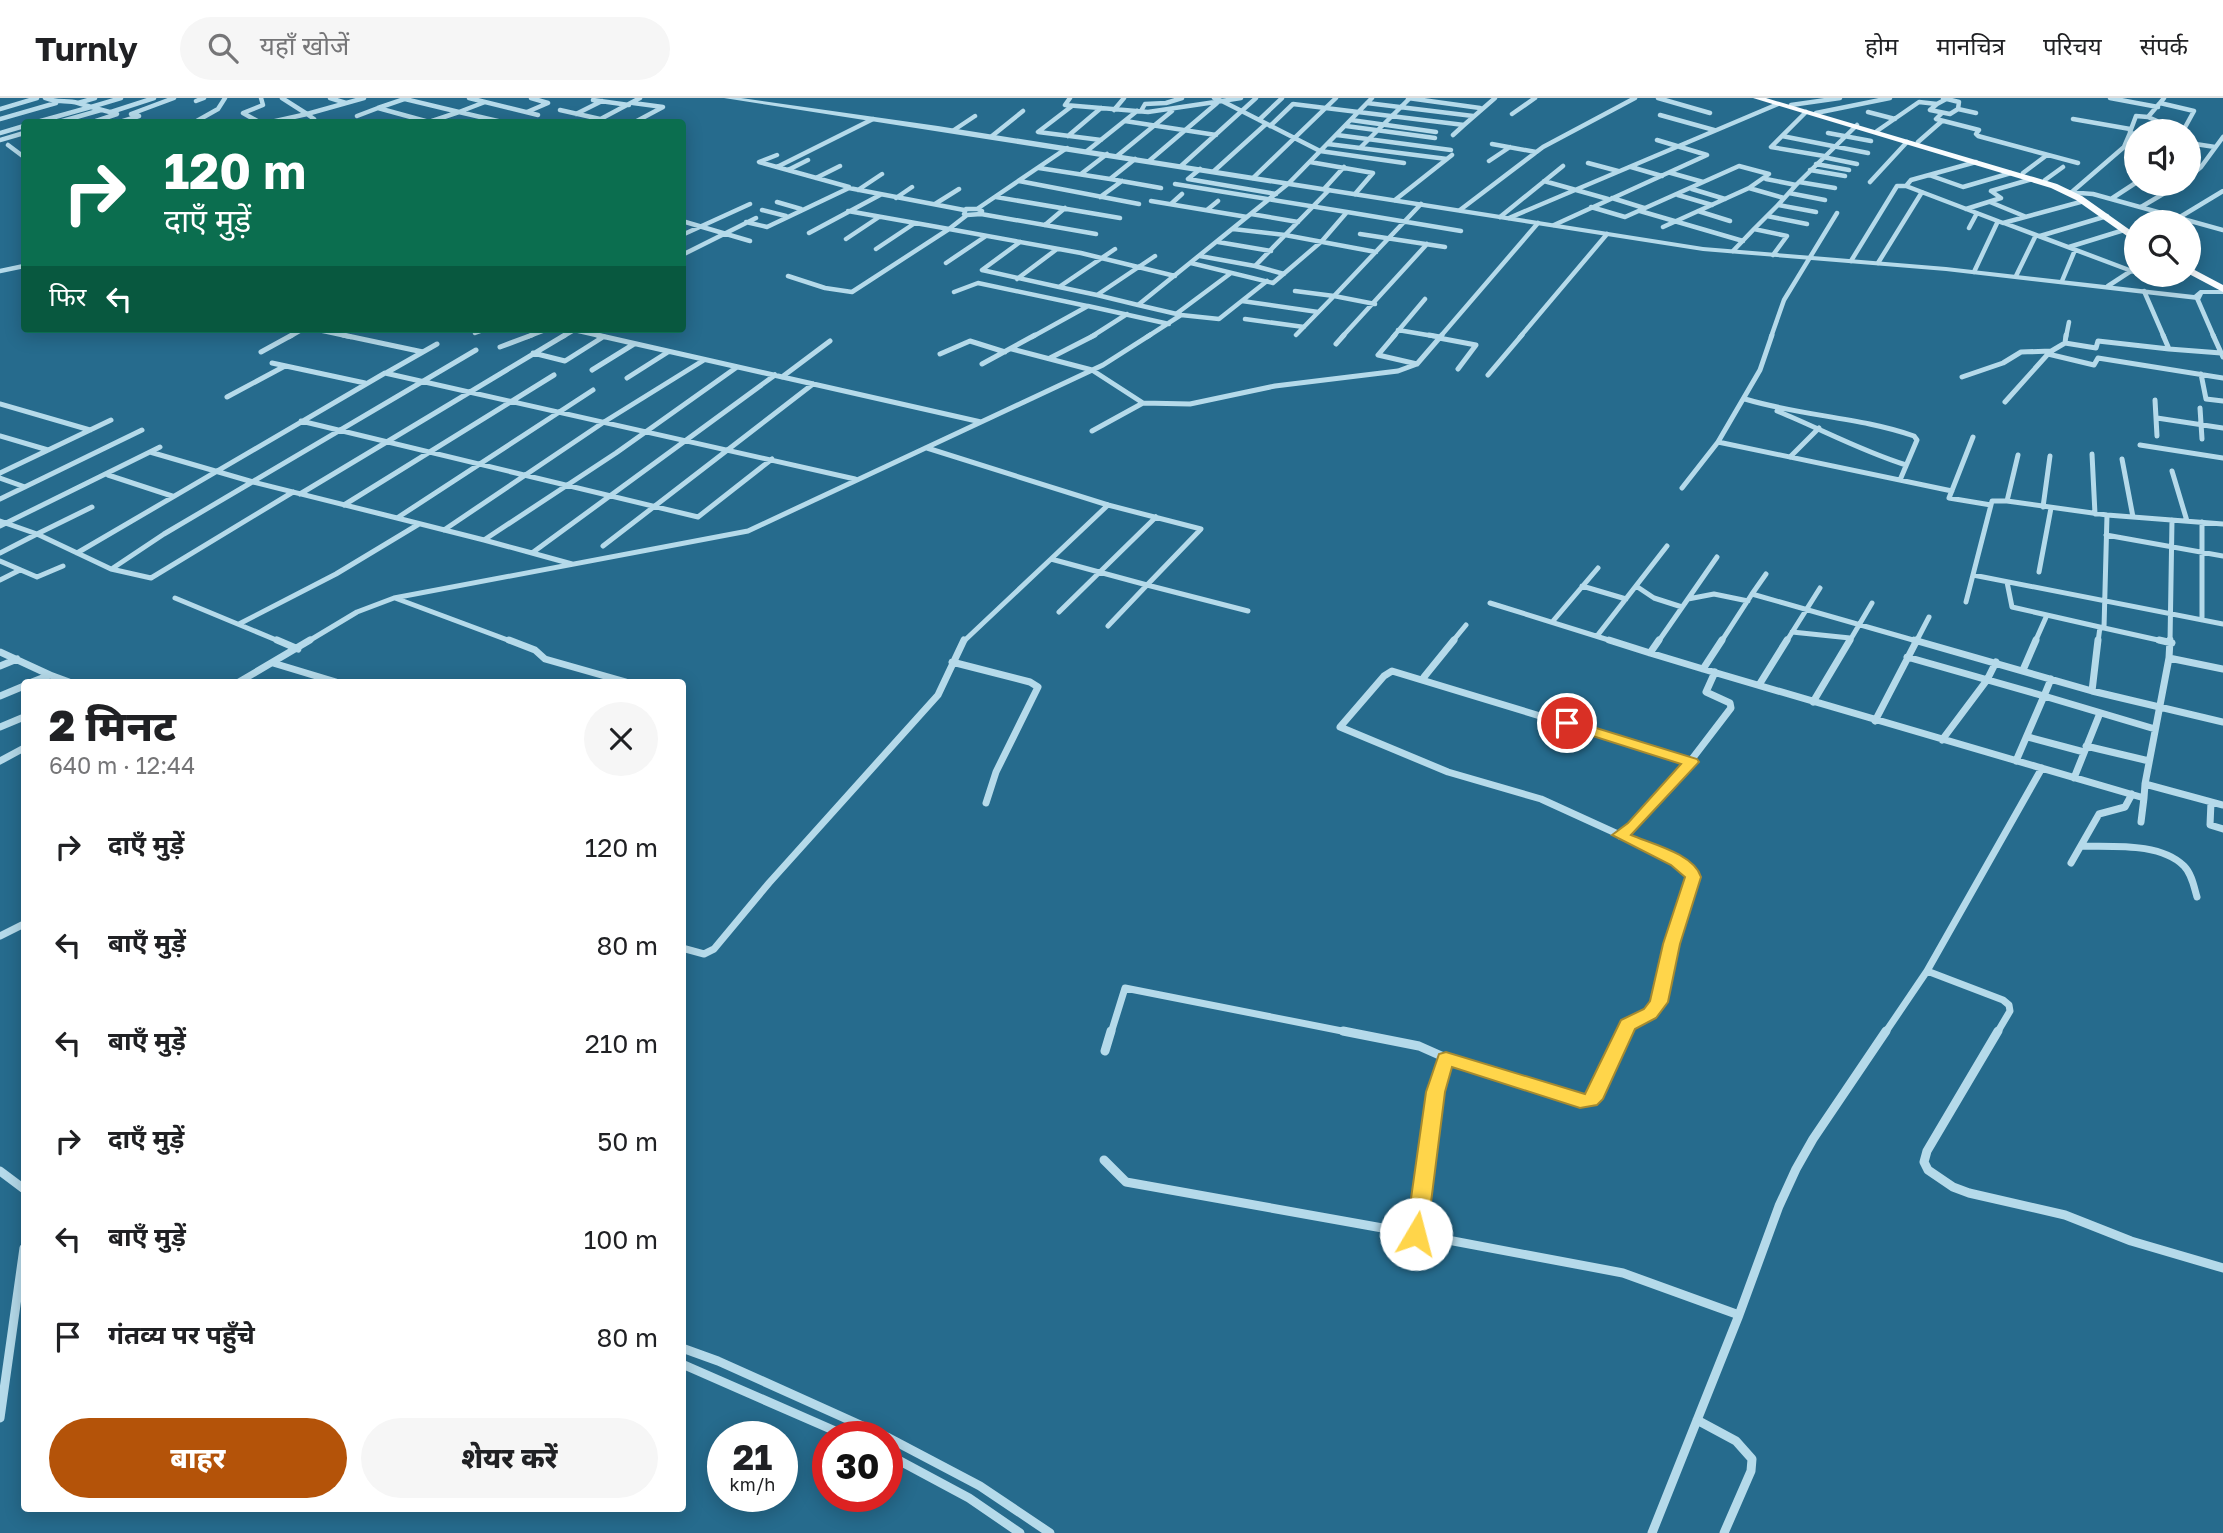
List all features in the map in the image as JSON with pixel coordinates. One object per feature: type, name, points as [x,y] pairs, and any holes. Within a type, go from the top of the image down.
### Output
[{"type":"main road","points":[[1757,98],[2070,191],[2124,230]]},
{"type":"main road","points":[[1766,98],[1811,113]]},
{"type":"main road","points":[[1856,126],[2045,180],[2113,214],[2124,223]]},
{"type":"main road","points":[[2201,278],[2222,288]]},
{"type":"street","points":[[0,109],[37,98]]},
{"type":"street","points":[[45,98],[56,103]]},
{"type":"street","points":[[78,103],[95,98]]},
{"type":"street","points":[[48,119],[121,98]]},
{"type":"street","points":[[110,113],[154,98]]},
{"type":"street","points":[[130,119],[139,116],[131,114],[174,98]]},
{"type":"street","points":[[196,102],[204,98]]},
{"type":"street","points":[[200,119],[218,109],[225,98]]},
{"type":"street","points":[[254,119],[243,113],[263,105],[261,98]]},
{"type":"street","points":[[282,98],[314,119]]},
{"type":"street","points":[[330,98],[347,104]]},
{"type":"street","points":[[284,119],[365,98]]},
{"type":"street","points":[[357,116],[406,98],[489,119]]},
{"type":"street","points":[[469,98],[538,115]]},
{"type":"street","points":[[526,112],[548,103],[531,98]]},
{"type":"street","points":[[627,98],[640,99]]},
{"type":"street","points":[[727,98],[954,130],[1607,234],[1733,251],[2015,276],[2197,298]]},
{"type":"street","points":[[1070,98],[1065,104],[1139,111],[1173,110],[1241,98]]},
{"type":"street","points":[[1114,110],[1124,98]]},
{"type":"street","points":[[1087,151],[1139,111],[1150,98]]},
{"type":"street","points":[[1145,104],[1166,103],[1182,98]]},
{"type":"street","points":[[1181,166],[1256,98]]},
{"type":"street","points":[[1259,120],[1282,98]]},
{"type":"street","points":[[1214,171],[1300,98]]},
{"type":"street","points":[[1253,177],[1336,98]]},
{"type":"street","points":[[1360,148],[1386,125],[1408,98],[1480,108]]},
{"type":"street","points":[[1453,135],[1480,108],[1495,98]]},
{"type":"street","points":[[1512,114],[1535,98]]},
{"type":"street","points":[[1460,210],[1536,152],[1634,98]]},
{"type":"street","points":[[1658,98],[1710,113]]},
{"type":"street","points":[[1791,105],[1840,98]]},
{"type":"street","points":[[1857,164],[1772,147],[1811,113],[1890,98]]},
{"type":"street","points":[[1946,98],[1959,102],[1958,109],[1952,114],[1930,110],[1937,104],[1946,98]]},
{"type":"street","points":[[2110,98],[2194,111],[2190,119]]},
{"type":"street","points":[[2148,117],[2164,98]]},
{"type":"street","points":[[2174,106],[2181,98]]},
{"type":"street","points":[[0,119],[70,99],[117,114],[102,119]]},
{"type":"street","points":[[603,119],[640,99]]},
{"type":"street","points":[[593,100],[663,107],[641,119]]},
{"type":"street","points":[[1081,106],[1088,100]]},
{"type":"street","points":[[1218,100],[1320,152],[1404,163]]},
{"type":"street","points":[[1149,161],[1218,100]]},
{"type":"street","points":[[576,114],[603,101]]},
{"type":"street","points":[[1138,305],[1289,183],[1369,101],[1473,116]]},
{"type":"street","points":[[438,119],[485,102]]},
{"type":"street","points":[[1877,131],[1919,102],[1937,104]]},
{"type":"street","points":[[1293,104],[1464,125]]},
{"type":"street","points":[[1504,217],[1778,104]]},
{"type":"street","points":[[1072,106],[1038,132],[1101,140]]},
{"type":"street","points":[[378,108],[418,119]]},
{"type":"street","points":[[1068,136],[1101,108]]},
{"type":"street","points":[[1958,109],[1976,113]]},
{"type":"street","points":[[70,119],[101,110]]},
{"type":"street","points":[[560,110],[597,119]]},
{"type":"street","points":[[1117,156],[1173,110]]},
{"type":"street","points":[[992,136],[1023,111]]},
{"type":"street","points":[[1868,112],[1895,120]]},
{"type":"street","points":[[1942,113],[1936,118],[1979,130],[1976,134],[1979,136],[2078,163]]},
{"type":"street","points":[[1660,115],[1715,130]]},
{"type":"street","points":[[954,130],[975,116]]},
{"type":"street","points":[[2135,119],[2136,116],[2152,119]]},
{"type":"street","points":[[776,167],[873,118]]},
{"type":"street","points":[[2073,119],[2124,130]]},
{"type":"street","points":[[1346,126],[1436,135],[1351,120]]},
{"type":"street","points":[[1125,121],[1216,135]]},
{"type":"street","points":[[1918,142],[1942,121]]},
{"type":"street","points":[[1733,251],[1856,126]]},
{"type":"street","points":[[0,133],[21,127]]},
{"type":"street","points":[[1828,133],[1871,141]]},
{"type":"street","points":[[0,143],[21,134]]},
{"type":"street","points":[[1336,135],[1450,155]]},
{"type":"street","points":[[1782,136],[1868,153]]},
{"type":"street","points":[[2201,167],[2223,138]]},
{"type":"street","points":[[1554,225],[1707,155],[1657,140]]},
{"type":"street","points":[[1870,182],[1907,142]]},
{"type":"street","points":[[0,143],[16,148],[21,153]]},
{"type":"street","points":[[1328,144],[1450,155]]},
{"type":"street","points":[[1492,144],[1536,152]]},
{"type":"street","points":[[2201,145],[2223,150]]},
{"type":"street","points":[[16,148],[21,146]]},
{"type":"street","points":[[1489,161],[1510,147]]},
{"type":"street","points":[[2070,191],[2124,147]]},
{"type":"street","points":[[979,211],[1067,148]]},
{"type":"street","points":[[1081,174],[1107,154]]},
{"type":"street","points":[[777,155],[759,162],[881,195],[966,213],[979,211],[1096,234]]},
{"type":"street","points":[[1395,200],[1450,155]]},
{"type":"street","points":[[2023,173],[2047,155]]},
{"type":"street","points":[[1110,179],[1135,159]]},
{"type":"street","points":[[787,170],[808,160]]},
{"type":"street","points":[[1310,162],[1373,173],[1356,194]]},
{"type":"street","points":[[1906,186],[1911,180],[1976,162]]},
{"type":"street","points":[[1588,163],[1618,172]]},
{"type":"street","points":[[1816,164],[1849,170]]},
{"type":"street","points":[[815,178],[840,166]]},
{"type":"street","points":[[1504,217],[1563,166]]},
{"type":"street","points":[[1630,166],[1662,176]]},
{"type":"street","points":[[1591,207],[1625,217],[1739,166],[1769,174],[1749,188],[1663,227]]},
{"type":"street","points":[[1255,266],[1298,222],[1344,167]]},
{"type":"street","points":[[2045,180],[2063,167]]},
{"type":"street","points":[[1038,168],[1161,188]]},
{"type":"street","points":[[1200,169],[1188,179],[1276,194]]},
{"type":"street","points":[[1810,170],[1845,176]]},
{"type":"street","points":[[1670,173],[1704,183]]},
{"type":"street","points":[[1929,175],[1963,187],[2011,173]]},
{"type":"street","points":[[858,190],[882,174]]},
{"type":"street","points":[[1766,178],[1835,188]]},
{"type":"street","points":[[1966,209],[2001,198],[1991,191],[2032,179]]},
{"type":"street","points":[[1019,181],[1139,204]]},
{"type":"street","points":[[1100,197],[1122,181]]},
{"type":"street","points":[[1544,181],[1743,241]]},
{"type":"street","points":[[1175,184],[1461,231]]},
{"type":"street","points":[[1851,261],[1897,186],[1906,186],[2124,268]]},
{"type":"street","points":[[896,198],[912,187]]},
{"type":"street","points":[[746,222],[767,227],[849,188]]},
{"type":"street","points":[[1691,188],[1726,199]]},
{"type":"street","points":[[1749,188],[1784,198]]},
{"type":"street","points":[[934,205],[959,189]]},
{"type":"street","points":[[2111,199],[2124,190]]},
{"type":"street","points":[[2070,191],[2153,210]]},
{"type":"street","points":[[1878,263],[1922,192]]},
{"type":"street","points":[[1789,193],[1825,200]]},
{"type":"street","points":[[1171,204],[1182,194]]},
{"type":"street","points":[[1678,194],[1712,205]]},
{"type":"street","points":[[2192,210],[2221,194]]},
{"type":"street","points":[[809,233],[881,195]]},
{"type":"street","points":[[2141,207],[2160,196]]},
{"type":"street","points":[[996,197],[1120,218]]},
{"type":"street","points":[[1151,201],[1298,222]]},
{"type":"street","points":[[1208,211],[1218,201]]},
{"type":"street","points":[[1974,272],[2001,222],[2084,201]]},
{"type":"street","points":[[777,202],[801,209]]},
{"type":"street","points":[[1989,202],[2026,216]]},
{"type":"street","points":[[686,233],[750,204]]},
{"type":"street","points":[[1296,335],[1391,239],[1421,204]]},
{"type":"street","points":[[1777,205],[1816,212]]},
{"type":"street","points":[[1045,225],[1065,208]]},
{"type":"street","points":[[762,209],[787,216]]},
{"type":"street","points":[[848,211],[1057,249],[1175,276]]},
{"type":"street","points":[[1697,211],[1730,221]]},
{"type":"street","points":[[1191,263],[1273,283],[1322,241],[1347,212]]},
{"type":"street","points":[[788,276],[825,288],[852,292],[949,229],[966,213]]},
{"type":"street","points":[[1969,228],[1977,213]]},
{"type":"street","points":[[1682,488],[1718,442],[1745,398],[1760,368],[1784,300],[1837,214]]},
{"type":"street","points":[[1767,216],[1807,224]]},
{"type":"street","points":[[2015,276],[2038,236],[2107,216]]},
{"type":"street","points":[[846,239],[880,217]]},
{"type":"street","points":[[686,253],[755,218]]},
{"type":"street","points":[[686,222],[750,241]]},
{"type":"street","points":[[876,249],[915,223]]},
{"type":"street","points":[[1011,349],[1092,370],[1143,403],[1190,404],[1275,386],[1398,371],[1418,364],[1538,223]]},
{"type":"street","points":[[2201,223],[2223,230]]},
{"type":"street","points":[[1233,229],[1285,235],[1376,252]]},
{"type":"street","points":[[1755,229],[1787,236],[1773,254]]},
{"type":"street","points":[[2068,247],[2124,230]]},
{"type":"street","points":[[1360,233],[1445,247]]},
{"type":"street","points":[[1488,375],[1607,234]]},
{"type":"street","points":[[946,263],[986,236]]},
{"type":"street","points":[[1020,242],[982,270],[1178,314],[1219,319],[1267,281]]},
{"type":"street","points":[[1218,242],[1271,251]]},
{"type":"street","points":[[1336,344],[1427,244]]},
{"type":"street","points":[[1017,279],[1057,249]]},
{"type":"street","points":[[1059,287],[1115,249]]},
{"type":"street","points":[[2062,281],[2075,250]]},
{"type":"street","points":[[982,364],[1085,305],[1155,256]]},
{"type":"street","points":[[1200,256],[1284,274]]},
{"type":"street","points":[[0,271],[21,266]]},
{"type":"street","points":[[244,679],[357,612],[394,598],[748,531],[775,521],[855,479],[1092,370],[1169,324],[1231,273]]},
{"type":"street","points":[[2108,286],[2124,279]]},
{"type":"street","points":[[954,292],[978,283],[1169,324]]},
{"type":"street","points":[[2197,298],[2200,292],[2222,288]]},
{"type":"street","points":[[1295,291],[1375,304]]},
{"type":"street","points":[[2144,291],[2169,349]]},
{"type":"street","points":[[2005,402],[2049,352],[2065,343],[2096,348],[2098,341],[2222,355],[2197,298]]},
{"type":"street","points":[[1418,364],[1378,355],[1425,299]]},
{"type":"street","points":[[1242,301],[1318,312]]},
{"type":"street","points":[[1049,358],[1105,330],[1127,314]]},
{"type":"street","points":[[1245,319],[1304,327]]},
{"type":"street","points":[[2065,343],[2069,322]]},
{"type":"street","points":[[1398,330],[1476,345],[1458,369]]},
{"type":"street","points":[[261,352],[296,333]]},
{"type":"street","points":[[333,333],[424,352]]},
{"type":"street","points":[[500,347],[537,333]]},
{"type":"street","points":[[2,523],[37,534],[139,578],[156,576],[214,538],[386,442],[566,333]]},
{"type":"street","points":[[588,333],[981,423]]},
{"type":"street","points":[[533,353],[565,361],[603,337]]},
{"type":"street","points":[[2215,337],[2223,337]]},
{"type":"street","points":[[782,377],[830,341]]},
{"type":"street","points":[[940,354],[970,341],[1005,352]]},
{"type":"street","points":[[77,553],[365,383],[437,344]]},
{"type":"street","points":[[592,370],[634,344]]},
{"type":"street","points":[[113,568],[164,534],[476,350]]},
{"type":"street","points":[[627,378],[668,352]]},
{"type":"street","points":[[1962,377],[1997,366],[2021,352],[2049,352],[2094,365],[2098,358],[2223,378]]},
{"type":"street","points":[[444,530],[604,422],[705,360]]},
{"type":"street","points":[[272,363],[365,383]]},
{"type":"street","points":[[2083,370],[2088,363]]},
{"type":"street","points":[[227,397],[285,366]]},
{"type":"street","points":[[484,540],[646,432],[737,367]]},
{"type":"street","points":[[385,373],[855,479]]},
{"type":"street","points":[[344,505],[554,374]]},
{"type":"street","points":[[2201,374],[2206,399],[2223,401]]},
{"type":"street","points":[[532,553],[775,375]]},
{"type":"street","points":[[603,545],[813,384]]},
{"type":"street","points":[[397,518],[593,390]]},
{"type":"street","points":[[1745,398],[1770,407],[1876,426],[1914,436],[1917,440],[1900,480]]},
{"type":"street","points":[[2155,400],[2157,436]]},
{"type":"street","points":[[1092,430],[1143,403]]},
{"type":"street","points":[[0,404],[90,430]]},
{"type":"street","points":[[1770,407],[1865,452],[1906,465]]},
{"type":"street","points":[[2200,408],[2202,439]]},
{"type":"street","points":[[2157,418],[2223,428]]},
{"type":"street","points":[[0,475],[111,420]]},
{"type":"street","points":[[301,421],[698,517],[772,459]]},
{"type":"street","points":[[1790,457],[1819,428]]},
{"type":"street","points":[[0,499],[142,430]]},
{"type":"street","points":[[0,436],[49,450]]},
{"type":"street","points":[[1973,437],[1949,498],[1991,505]]},
{"type":"street","points":[[1718,442],[1952,491]]},
{"type":"street","points":[[2140,444],[2223,458]]},
{"type":"street","points":[[2,523],[108,475],[160,447]]},
{"type":"street","points":[[927,448],[1108,505],[1201,528],[1199,534],[1108,626]]},
{"type":"street","points":[[150,452],[253,482],[574,564]]},
{"type":"street","points":[[2092,454],[2095,514]]},
{"type":"street","points":[[2007,501],[2018,455]]},
{"type":"street","points":[[2039,572],[2050,456]]},
{"type":"street","points":[[2122,459],[2133,517]]},
{"type":"street","points":[[2172,471],[2187,521]]},
{"type":"street","points":[[0,475],[24,487]]},
{"type":"street","points":[[108,475],[172,496]]},
{"type":"street","points":[[1966,602],[1992,501],[2095,514],[2223,524]]},
{"type":"street","points":[[686,949],[704,954],[714,949],[769,883],[938,695],[963,641],[1108,505]]},
{"type":"street","points":[[0,553],[92,507]]},
{"type":"street","points":[[2092,691],[2102,628],[2107,515]]},
{"type":"street","points":[[1059,612],[1156,517]]},
{"type":"street","points":[[2141,822],[2145,783],[2172,643],[2172,520]]},
{"type":"street","points":[[2202,523],[2202,620]]},
{"type":"street","points":[[239,624],[336,574],[419,524]]},
{"type":"street","points":[[2106,535],[2223,556]]},
{"type":"street","points":[[1597,636],[1667,546]]},
{"type":"street","points":[[1650,653],[1717,557]]},
{"type":"street","points":[[1051,559],[1248,611]]},
{"type":"street","points":[[0,561],[37,577],[63,566]]},
{"type":"street","points":[[1553,621],[1598,568]]},
{"type":"street","points":[[0,580],[20,570]]},
{"type":"street","points":[[1703,668],[1766,574]]},
{"type":"street","points":[[1973,575],[2223,624]]},
{"type":"street","points":[[2007,582],[2010,606],[2172,643]]},
{"type":"street","points":[[1583,586],[1626,599]]},
{"type":"street","points":[[1636,586],[1654,598],[1682,607]]},
{"type":"street","points":[[1759,685],[1820,588]]},
{"type":"street","points":[[1688,599],[1714,594],[1806,609],[2092,691],[2223,722]]},
{"type":"street","points":[[175,598],[298,649]]},
{"type":"street","points":[[394,598],[535,650],[545,659],[615,679]]},
{"type":"street","points":[[1490,603],[1875,721],[2144,798]]},
{"type":"street","points":[[1813,702],[1872,603]]},
{"type":"street","points":[[2023,670],[2047,615]]},
{"type":"street","points":[[1875,721],[1929,617]]},
{"type":"street","points":[[1424,677],[1465,625]]},
{"type":"street","points":[[1792,632],[1850,638]]},
{"type":"street","points":[[0,652],[61,679]]},
{"type":"street","points":[[1907,657],[2155,729]]},
{"type":"street","points":[[2169,658],[2223,669]]},
{"type":"street","points":[[0,666],[17,659]]},
{"type":"street","points":[[952,662],[1030,682],[1038,687],[996,772],[986,803]]},
{"type":"street","points":[[273,663],[326,679]]},
{"type":"street","points":[[1942,740],[1987,680],[1996,663]]},
{"type":"street","points":[[1105,1051],[1125,988],[1419,1046],[1446,1058],[1580,1101],[1590,1100],[1597,1094],[1628,1025],[1650,1014],[1659,1002],[1672,944],[1693,877],[1691,872],[1677,861],[1531,795],[1448,772],[1340,727],[1387,673],[1400,672],[1424,677],[1692,762]]},
{"type":"street","points":[[1620,835],[1633,826],[1692,762],[1731,708],[1730,703],[1706,692],[1715,672]]},
{"type":"street","points":[[40,679],[50,675]]},
{"type":"street","points":[[2016,761],[2051,678]]},
{"type":"street","points":[[0,696],[21,687]]},
{"type":"street","points":[[2074,778],[2100,713]]},
{"type":"street","points":[[0,727],[21,717]]},
{"type":"street","points":[[2028,737],[2149,761]]},
{"type":"street","points":[[2,757],[21,749]]},
{"type":"street","points":[[1652,1533],[1739,1315],[1779,1206],[1796,1169],[1813,1139],[1927,971],[2042,768]]},
{"type":"street","points":[[2145,783],[2223,805]]},
{"type":"street","points":[[2071,863],[2099,814],[2125,807],[2132,794]]},
{"type":"street","points":[[2211,802],[2210,825],[2223,829]]},
{"type":"street","points":[[2081,846],[2147,851],[2177,861],[2185,867],[2197,897]]},
{"type":"street","points":[[0,936],[21,926]]},
{"type":"street","points":[[1927,971],[2003,1000],[2009,1005],[2010,1011],[1927,1151],[1924,1162],[1928,1170],[1969,1193],[2065,1214],[2141,1244],[2223,1268]]},
{"type":"street","points":[[1416,1234],[1436,1092],[1446,1058]]},
{"type":"street","points":[[1104,1160],[1126,1182],[1623,1273],[1739,1315]]},
{"type":"street","points":[[0,1171],[21,1187]]},
{"type":"street","points":[[0,1418],[21,1269]]},
{"type":"street","points":[[686,1349],[851,1421]]},
{"type":"street","points":[[686,1366],[812,1421]]},
{"type":"street","points":[[1697,1420],[1736,1441],[1752,1459],[1751,1471],[1724,1533]]},
{"type":"street","points":[[903,1445],[980,1486],[1050,1533]]},
{"type":"street","points":[[903,1463],[969,1498],[1020,1533]]},
{"type":"route","points":[[1416,1234],[1436,1092],[1446,1058],[1580,1101],[1590,1100],[1597,1094],[1628,1025],[1650,1014],[1659,1002],[1672,944],[1693,877],[1691,872],[1677,861],[1620,835],[1633,826],[1692,762],[1567,723]]}]
